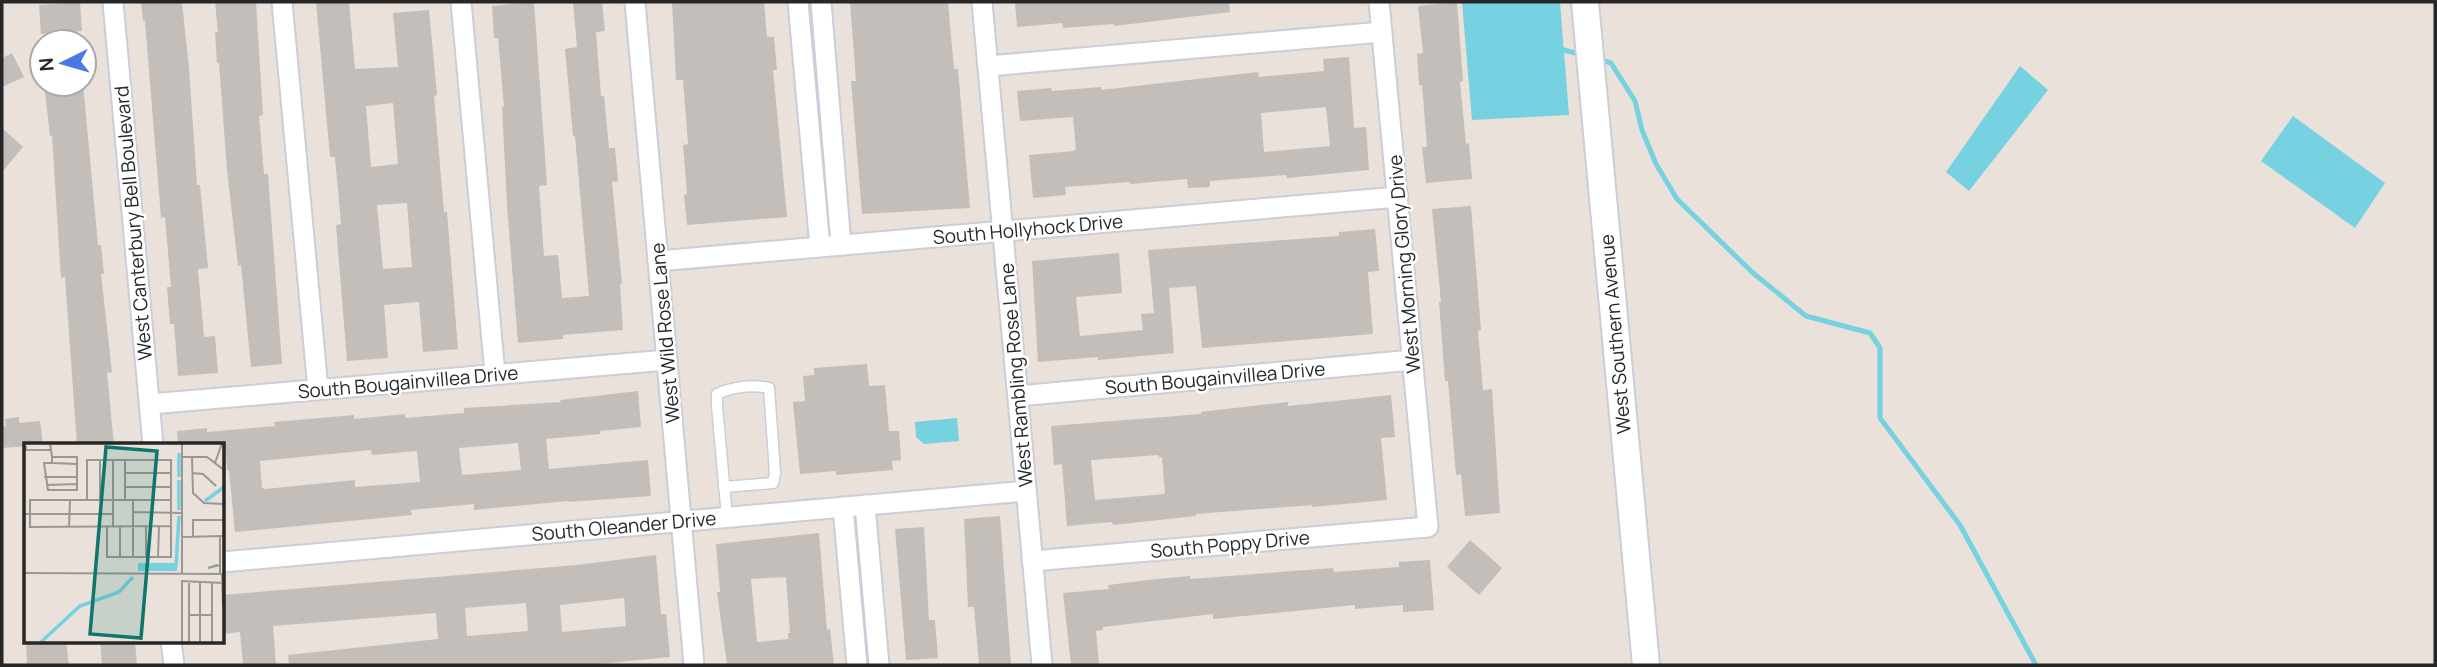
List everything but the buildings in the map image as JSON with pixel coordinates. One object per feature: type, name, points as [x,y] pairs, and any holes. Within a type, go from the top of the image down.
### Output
[{"type":"main road","name":"West Southern Avenue","points":[[1586,7],[1646,665]]},
{"type":"street","name":"West Canterbury Bell Boulevard","points":[[113,2],[153,443]]},
{"type":"street","points":[[282,2],[318,389]]},
{"type":"street","points":[[461,2],[495,374]]},
{"type":"street","name":"West Wild Rose Lane","points":[[635,2],[694,665]]},
{"type":"street","points":[[798,2],[820,247]]},
{"type":"street","points":[[821,2],[841,245]]},
{"type":"street","name":"West Rambling Rose Lane","points":[[982,2],[1042,665]]},
{"type":"street","name":"West Morning Glory Drive","points":[[1379,2],[1428,527]]},
{"type":"street","points":[[988,66],[1382,32]]},
{"type":"street","name":"South Hollyhock Drive","points":[[658,261],[1398,197]]},
{"type":"street","name":"South Bougainvillea Drive","points":[[150,404],[667,360]]},
{"type":"street","name":"South Bougainvillea Drive","points":[[1018,396],[1413,360]]},
{"type":"street","name":"South Oleander Drive","points":[[224,562],[1026,491]]},
{"type":"street","points":[[865,505],[879,665]]},
{"type":"street","points":[[843,507],[857,665]]},
{"type":"street","name":"South Poppy Drive","points":[[1032,561],[1428,527]]},
{"type":"street","points":[[171,642],[174,665]]},
{"type":"lane","points":[[724,487],[773,483],[775,473],[769,388],[760,386],[727,390],[717,394],[724,487],[727,517]]},
{"type":"water","points":[[1462,2],[1560,2],[1569,115],[1472,120]]},
{"type":"water","points":[[2020,66],[2048,90],[1969,191],[1946,172]]},
{"type":"water","points":[[2293,116],[2385,183],[2355,228],[2261,161]]},
{"type":"water","points":[[957,418],[959,441],[924,444],[916,437],[915,422]]},
{"type":"waterway","points":[[1557,48],[1582,55]]},
{"type":"waterway","points":[[1598,59],[1611,63],[1635,101],[1642,130],[1656,164],[1677,199],[1753,273],[1806,316],[1870,333],[1880,348],[1880,418],[1960,525],[2036,665]]}]
